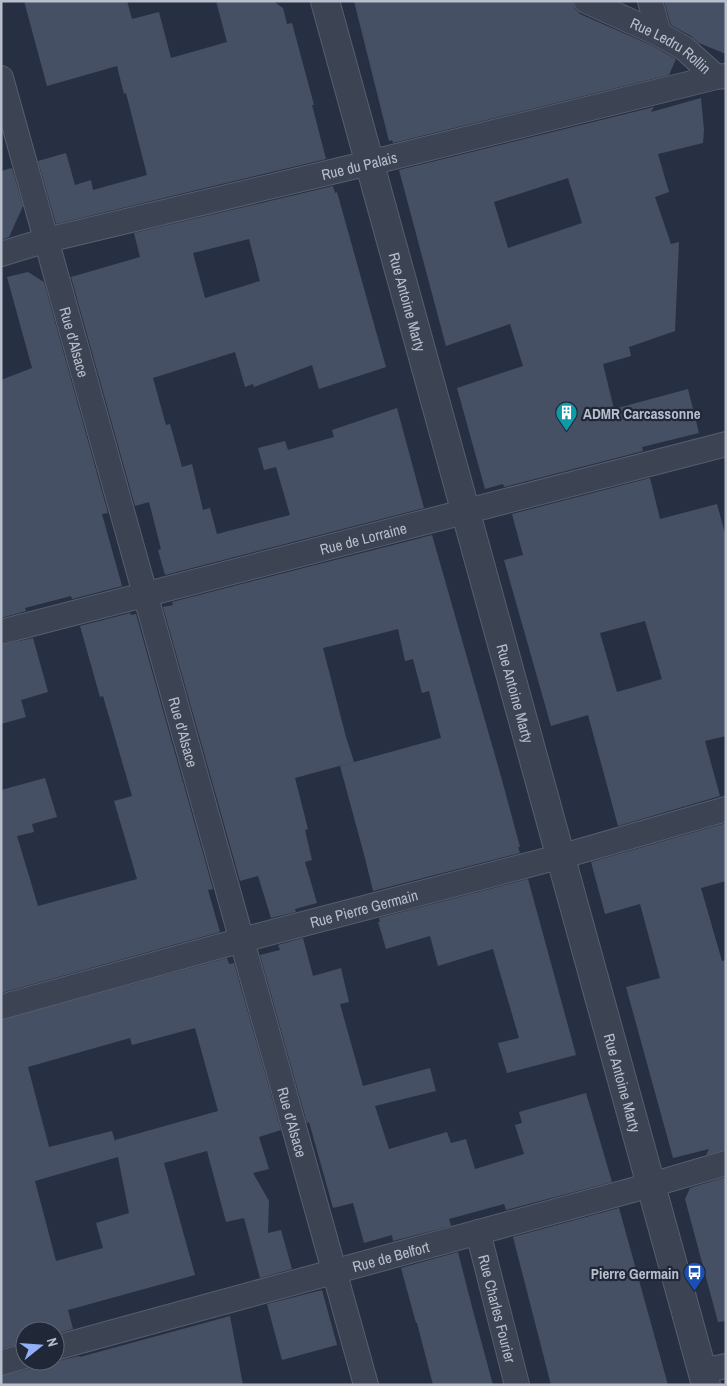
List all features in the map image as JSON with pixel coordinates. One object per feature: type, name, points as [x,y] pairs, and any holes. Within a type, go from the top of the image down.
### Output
[{"type":"street","name":"Rue Antoine Marty","points":[[325,1],[651,1185],[711,1374]]},
{"type":"street","name":"Rue Ledru Rollin","points":[[586,1],[659,34],[684,48],[721,76]]},
{"type":"street","points":[[650,1],[659,34]]},
{"type":"street","name":"Rue du Palais","points":[[1,254],[46,240],[721,76]]},
{"type":"street","name":"Rue d'Alsace","points":[[1,78],[366,1385]]},
{"type":"street","name":"Rue de Lorraine","points":[[1,632],[726,444]]},
{"type":"street","name":"Rue Pierre Germain","points":[[1,1007],[242,940],[560,856],[726,809]]},
{"type":"street","name":"Rue de Belfort","points":[[65,1345],[726,1163]]},
{"type":"street","name":"Rue Charles Fourier","points":[[478,1232],[517,1385]]},
{"type":"street","points":[[1,1363],[15,1359]]},
{"type":"building","points":[[24,1],[127,1],[132,19],[159,12],[171,58],[227,42],[216,1],[273,1],[283,8],[287,24],[292,23],[326,159],[56,224],[38,161],[66,153],[75,185],[91,180],[93,190],[147,175],[126,93],[124,94],[117,66],[47,86]]},
{"type":"building","points":[[354,1],[572,1],[575,9],[580,14],[653,46],[676,59],[669,75],[393,143],[392,140],[389,141]]},
{"type":"building","points":[[664,1],[726,1],[726,54],[699,43],[691,36],[671,25]]},
{"type":"building","points":[[701,98],[704,130],[703,143],[658,154],[669,192],[655,197],[671,244],[679,242],[675,331],[629,347],[631,356],[603,364],[614,409],[688,389],[699,433],[642,447],[643,451],[504,487],[503,484],[485,489],[457,388],[523,366],[510,324],[446,346],[399,170],[654,107],[651,112]],"holes":[[[568,178],[582,223],[508,248],[494,202]]]},
{"type":"building","points":[[12,168],[23,206],[9,237],[1,240],[1,171]]},
{"type":"building","points":[[333,186],[335,193],[337,192],[386,367],[319,389],[312,365],[254,387],[253,384],[245,387],[235,352],[153,378],[166,425],[170,424],[182,467],[192,464],[203,510],[210,508],[217,534],[290,515],[276,467],[264,470],[258,448],[285,441],[288,450],[334,437],[332,430],[397,408],[424,508],[165,575],[158,550],[161,549],[149,502],[135,506],[71,277],[140,257],[134,233]],"holes":[[[249,239],[260,281],[205,298],[193,253]]]},
{"type":"building","points":[[28,272],[44,282],[108,513],[102,514],[122,586],[72,599],[71,596],[25,608],[26,611],[1,618],[1,380],[32,368],[7,277]]},
{"type":"building","points":[[650,478],[660,519],[717,504],[726,537],[726,736],[705,741],[720,796],[618,826],[588,715],[551,726],[504,560],[523,555],[512,514]],"holes":[[[645,621],[662,679],[617,692],[600,633]]]},
{"type":"building","points":[[432,535],[502,780],[520,853],[373,891],[340,766],[441,738],[429,691],[422,693],[413,659],[405,661],[398,629],[323,648],[354,762],[295,778],[308,829],[305,830],[312,860],[305,862],[317,903],[295,909],[296,912],[271,918],[258,876],[240,881],[163,607],[173,605],[172,602]]},
{"type":"building","points":[[130,613],[131,615],[136,614],[213,889],[208,890],[220,932],[1,993],[1,790],[45,778],[57,817],[32,824],[34,832],[17,836],[38,906],[137,879],[114,801],[132,796],[103,696],[100,697],[80,626]]},
{"type":"building","points":[[33,638],[48,692],[21,700],[26,717],[1,724],[1,645]]},
{"type":"building","points":[[726,823],[726,881],[701,888],[722,961],[726,960],[726,1150],[706,1155],[709,1149],[673,1158],[626,987],[660,978],[640,904],[605,914],[591,862]]},
{"type":"building","points":[[528,879],[576,1055],[507,1073],[498,1043],[519,1038],[493,949],[438,966],[430,936],[386,949],[378,922],[380,922],[379,918]]},
{"type":"building","points":[[303,938],[313,976],[341,968],[349,1002],[340,1004],[363,1086],[430,1068],[436,1091],[375,1106],[389,1149],[447,1132],[451,1143],[466,1139],[475,1169],[524,1154],[515,1125],[522,1123],[519,1112],[586,1093],[612,1182],[506,1210],[504,1204],[449,1219],[451,1226],[393,1241],[392,1235],[364,1243],[353,1203],[333,1208],[260,955],[280,950],[278,945]]},
{"type":"building","points":[[227,958],[229,964],[234,963],[281,1130],[259,1137],[269,1169],[253,1173],[269,1201],[268,1233],[281,1230],[292,1269],[260,1278],[244,1218],[226,1222],[207,1151],[164,1163],[195,1275],[68,1310],[73,1329],[65,1331],[65,1321],[15,1321],[15,1346],[1,1349],[1,1020]],"holes":[[[195,1028],[218,1111],[115,1140],[116,1145],[112,1131],[49,1147],[28,1067],[130,1038],[132,1045]],[[118,1157],[129,1213],[96,1223],[103,1248],[56,1261],[35,1181]]]},
{"type":"building","points":[[726,1177],[726,1321],[718,1322],[685,1199],[690,1188]]},
{"type":"building","points":[[619,1208],[668,1385],[551,1385],[513,1237]]},
{"type":"building","points":[[458,1252],[493,1385],[433,1385],[401,1268]]},
{"type":"building","points":[[322,1290],[337,1345],[282,1360],[267,1304]]},
{"type":"building","points":[[230,1316],[243,1385],[1,1385],[1,1376],[21,1371],[65,1371],[65,1359],[80,1357]]},
{"type":"place","name":"ADMR Carcassonne","points":[[567,432]]},
{"type":"place","name":"Pierre Germain","points":[[695,1292]]}]
